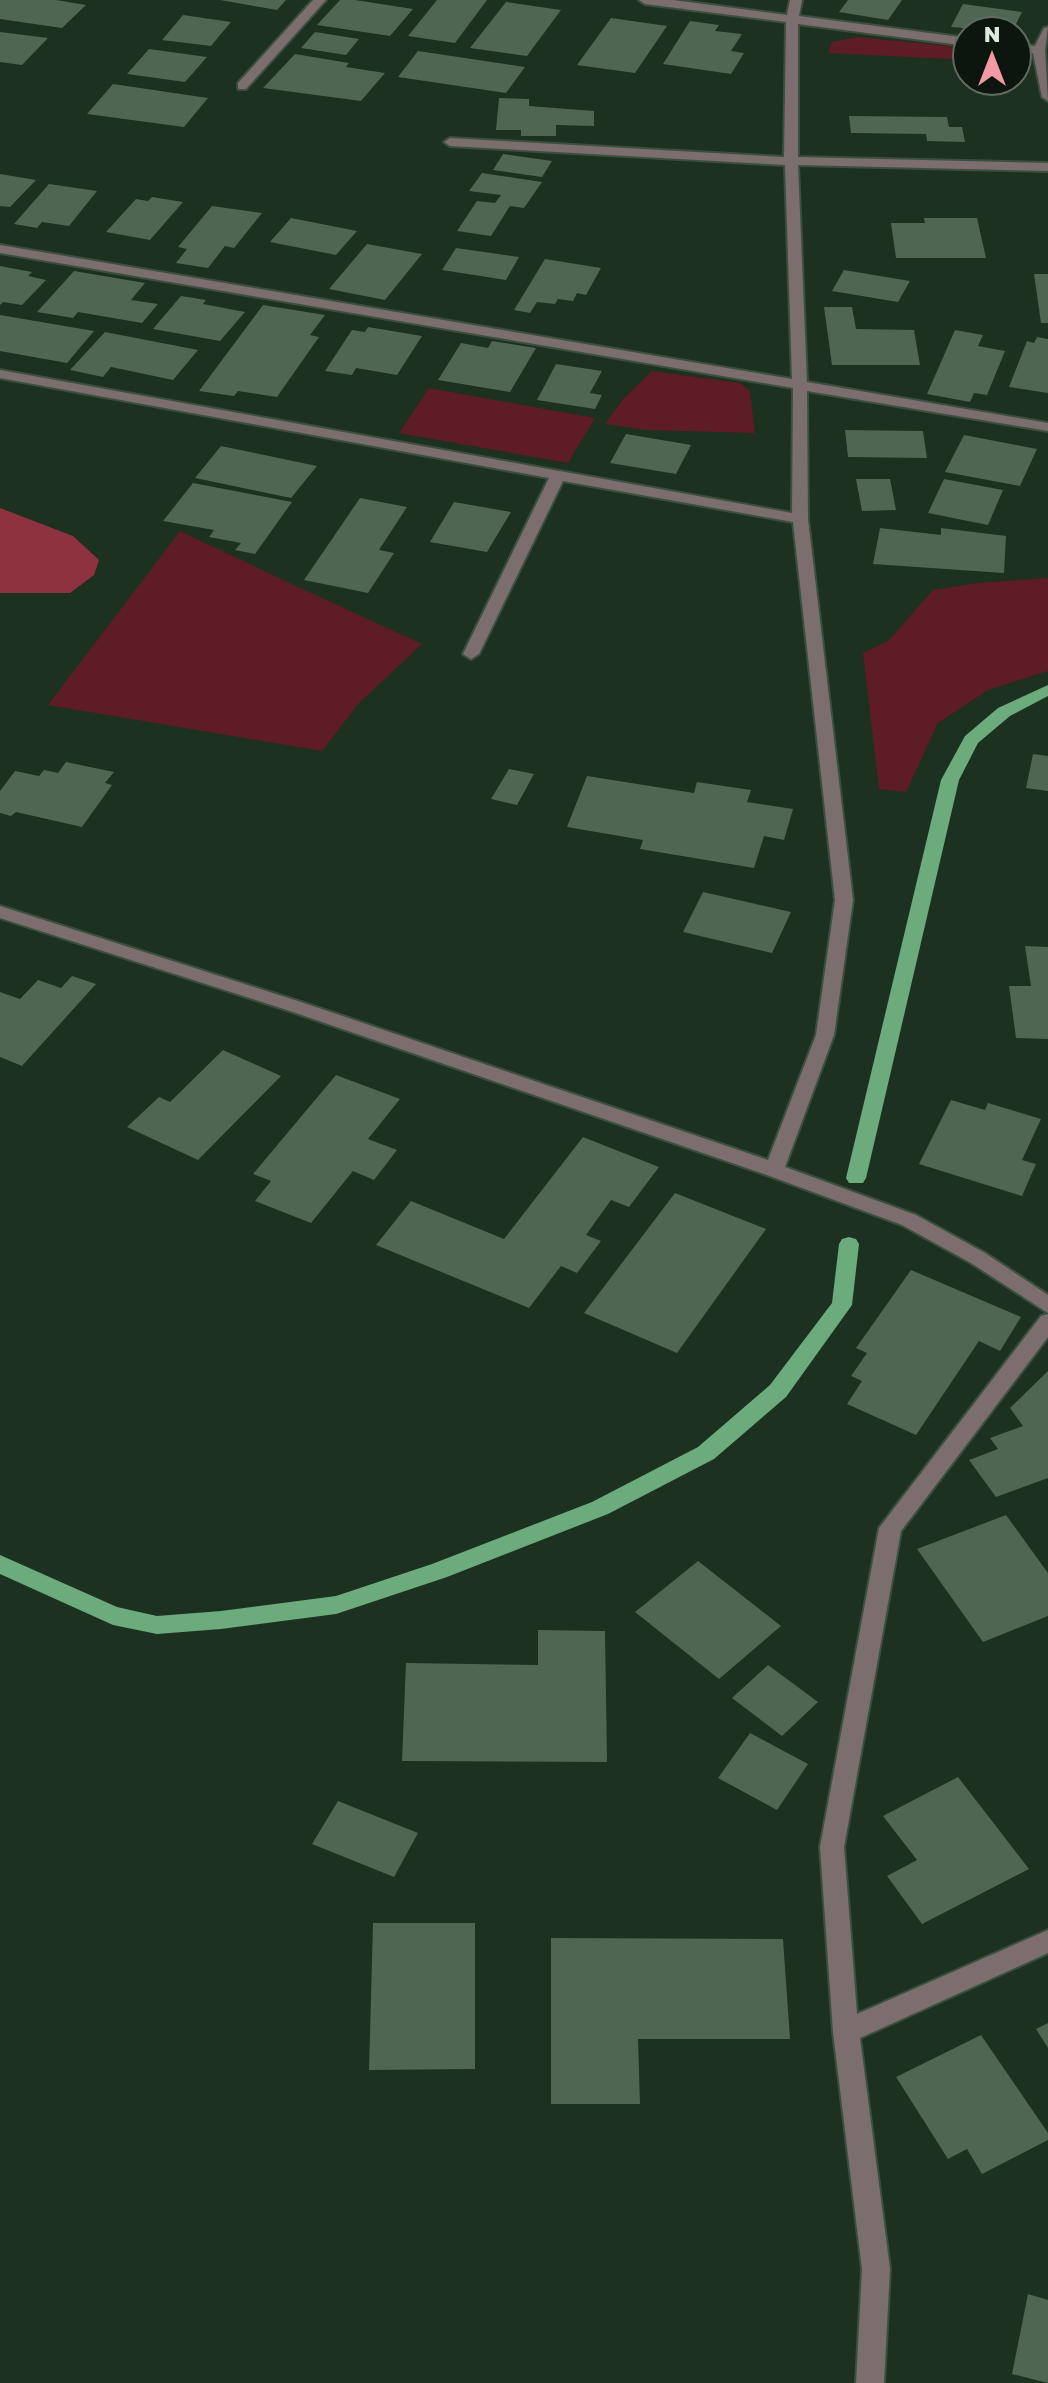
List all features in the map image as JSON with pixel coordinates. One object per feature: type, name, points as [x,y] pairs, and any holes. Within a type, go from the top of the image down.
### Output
[{"type":"street","points":[[242,86],[320,0]]},
{"type":"street","points":[[645,0],[952,40]]},
{"type":"street","points":[[774,1170],[825,1035],[844,900],[800,519],[800,385],[791,161],[792,21],[796,0]]},
{"type":"street","points":[[1048,31],[1039,50],[1048,97]]},
{"type":"street","points":[[1032,49],[1039,50]]},
{"type":"street","points":[[450,142],[791,161],[1048,167]]},
{"type":"street","points":[[0,249],[1048,427]]},
{"type":"street","points":[[0,374],[800,519]]},
{"type":"street","points":[[471,654],[558,475]]},
{"type":"street","points":[[0,912],[294,1006],[774,1170],[909,1220],[978,1258],[1048,1305]]},
{"type":"street","points":[[870,2383],[876,2269],[846,2032],[832,1847],[890,1528],[1048,1322]]},
{"type":"street","points":[[846,2032],[1048,1941]]},
{"type":"shaded area","points":[[858,37],[952,46],[952,59],[828,53],[832,42]]},
{"type":"shaded area","points":[[652,371],[740,383],[750,391],[755,433],[645,430],[605,424],[623,399]]},
{"type":"shaded area","points":[[429,388],[595,418],[568,463],[399,433]]},
{"type":"shaded area","points":[[0,508],[73,536],[99,560],[94,575],[70,593],[0,593]]},
{"type":"shaded area","points":[[180,531],[422,644],[359,703],[322,751],[48,705]]},
{"type":"shaded area","points":[[1048,578],[1048,671],[988,690],[938,723],[906,792],[879,789],[863,653],[888,641],[933,590]]},
{"type":"building","points":[[0,0],[56,0],[86,5],[62,28],[0,19]]},
{"type":"building","points":[[220,0],[286,0],[277,10]]},
{"type":"building","points":[[340,0],[413,9],[390,36],[317,25]]},
{"type":"building","points":[[437,0],[487,0],[455,43],[408,36]]},
{"type":"building","points":[[848,0],[902,0],[888,20],[839,12]]},
{"type":"building","points":[[506,2],[561,10],[527,56],[470,48]]},
{"type":"building","points":[[963,4],[1022,12],[1020,16],[957,16]]},
{"type":"building","points":[[183,15],[231,22],[211,46],[162,40]]},
{"type":"building","points":[[611,18],[667,26],[635,73],[577,65]]},
{"type":"building","points":[[690,21],[719,25],[715,31],[742,34],[731,51],[744,53],[731,74],[663,64]]},
{"type":"building","points":[[0,32],[48,38],[22,65],[0,62]]},
{"type":"building","points":[[315,32],[359,39],[346,55],[301,48]]},
{"type":"building","points":[[149,49],[207,57],[185,82],[127,74]]},
{"type":"building","points":[[418,51],[525,67],[506,93],[398,77]]},
{"type":"building","points":[[295,54],[385,73],[361,101],[263,88]]},
{"type":"building","points":[[113,84],[208,98],[184,127],[87,114]]},
{"type":"building","points":[[499,98],[529,99],[529,106],[594,111],[594,126],[556,125],[556,136],[521,136],[521,130],[496,130]]},
{"type":"building","points":[[849,116],[947,117],[949,127],[962,127],[965,142],[927,141],[926,134],[851,133]]},
{"type":"building","points":[[503,154],[552,161],[542,177],[493,170]]},
{"type":"building","points":[[482,173],[542,182],[524,208],[510,206],[491,236],[457,231],[477,201],[495,203],[501,195],[469,191]]},
{"type":"building","points":[[0,174],[36,180],[10,207],[0,206]]},
{"type":"building","points":[[49,184],[97,191],[69,226],[42,222],[37,228],[14,224]]},
{"type":"building","points":[[152,197],[183,202],[150,240],[106,232],[136,199],[148,201]]},
{"type":"building","points":[[212,206],[262,213],[234,248],[225,246],[208,268],[176,263],[187,249],[178,247]]},
{"type":"building","points":[[291,218],[357,231],[336,255],[270,242]]},
{"type":"building","points":[[924,218],[977,218],[986,258],[896,258],[891,223],[925,223]]},
{"type":"building","points":[[367,244],[422,254],[385,300],[329,289]]},
{"type":"building","points":[[456,248],[519,257],[506,280],[442,270]]},
{"type":"building","points":[[545,259],[601,268],[586,295],[577,293],[573,301],[558,299],[555,304],[537,302],[530,313],[514,310]]},
{"type":"building","points":[[0,266],[32,272],[28,276],[46,280],[22,305],[3,302],[0,305]]},
{"type":"building","points":[[844,270],[910,281],[898,302],[832,291]]},
{"type":"building","points":[[74,271],[145,283],[131,300],[158,304],[142,323],[78,312],[73,318],[37,312]]},
{"type":"building","points":[[1034,274],[1048,274],[1048,323],[1041,323]]},
{"type":"building","points":[[181,296],[206,300],[203,304],[245,312],[220,341],[153,329]]},
{"type":"building","points":[[263,305],[325,315],[310,335],[319,337],[277,397],[238,391],[234,396],[199,391]]},
{"type":"building","points":[[824,307],[852,307],[856,329],[914,330],[920,365],[832,365]]},
{"type":"building","points":[[0,315],[94,331],[67,363],[0,351]]},
{"type":"building","points":[[368,327],[422,336],[397,375],[356,368],[352,375],[325,371],[352,330],[365,332]]},
{"type":"building","points":[[955,330],[983,335],[978,346],[1005,351],[987,395],[974,393],[970,402],[927,394]]},
{"type":"building","points":[[105,332],[198,350],[173,380],[111,367],[103,377],[70,370]]},
{"type":"building","points":[[1037,337],[1048,339],[1048,393],[1009,387],[1027,341],[1034,343]]},
{"type":"building","points":[[492,341],[536,348],[510,392],[438,380],[461,343],[488,348]]},
{"type":"building","points":[[556,364],[602,371],[590,393],[602,395],[595,409],[537,400]]},
{"type":"building","points":[[845,430],[923,431],[927,458],[848,457]]},
{"type":"building","points":[[626,434],[691,445],[676,474],[610,463]]},
{"type":"building","points":[[964,435],[1037,449],[1020,486],[945,472]]},
{"type":"building","points":[[221,446],[317,466],[291,498],[195,478]]},
{"type":"building","points":[[856,479],[890,479],[896,510],[862,511]]},
{"type":"building","points":[[944,479],[1003,490],[988,525],[928,513]]},
{"type":"building","points":[[193,483],[292,502],[255,554],[235,550],[241,543],[209,537],[214,530],[163,521]]},
{"type":"building","points":[[360,498],[407,507],[379,550],[394,553],[368,593],[304,580]]},
{"type":"building","points":[[454,502],[511,512],[487,552],[430,542]]},
{"type":"building","points":[[880,528],[941,535],[941,528],[1006,536],[1004,573],[873,564]]},
{"type":"building","points":[[1033,754],[1048,756],[1048,791],[1026,788]]},
{"type":"building","points":[[66,762],[114,772],[105,783],[112,785],[82,827],[16,812],[11,816],[0,813],[0,791],[15,771],[39,776],[44,770],[58,773]]},
{"type":"building","points":[[509,769],[534,774],[517,805],[491,799]]},
{"type":"building","points":[[587,776],[694,793],[697,782],[751,790],[747,802],[793,809],[784,840],[764,836],[754,868],[640,849],[643,840],[567,827]]},
{"type":"building","points":[[703,892],[791,912],[772,953],[683,932]]},
{"type":"building","points":[[1025,946],[1048,947],[1048,1039],[1016,1038],[1009,986],[1031,986]]},
{"type":"building","points":[[72,976],[96,984],[22,1066],[0,1057],[0,992],[20,999],[38,980],[61,988]]},
{"type":"building","points":[[223,1050],[281,1076],[198,1160],[127,1127],[159,1097],[170,1102]]},
{"type":"building","points":[[336,1075],[400,1099],[368,1139],[397,1150],[374,1180],[353,1171],[311,1223],[255,1201],[271,1181],[253,1174]]},
{"type":"building","points":[[951,1100],[985,1110],[988,1103],[1041,1119],[1022,1160],[1036,1164],[1022,1196],[919,1164]]},
{"type":"building","points":[[583,1137],[659,1167],[629,1207],[611,1200],[586,1235],[601,1241],[577,1273],[561,1266],[529,1308],[376,1245],[411,1201],[504,1239]]},
{"type":"building","points":[[675,1193],[766,1229],[677,1353],[584,1313]]},
{"type":"building","points":[[911,1270],[1021,1317],[1000,1351],[979,1341],[916,1435],[847,1404],[862,1381],[851,1376],[867,1353],[856,1348]]},
{"type":"building","points":[[1048,1371],[1048,1478],[996,1497],[969,1460],[998,1449],[990,1438],[1023,1426],[1010,1408]]},
{"type":"building","points":[[1006,1515],[1048,1573],[1048,1616],[983,1642],[917,1549]]},
{"type":"building","points":[[698,1561],[781,1626],[719,1679],[635,1612]]},
{"type":"building","points":[[538,1630],[605,1631],[607,1762],[402,1761],[406,1663],[538,1665]]},
{"type":"building","points":[[768,1665],[818,1702],[782,1736],[732,1698]]},
{"type":"building","points":[[750,1733],[808,1764],[777,1810],[718,1778]]},
{"type":"building","points":[[958,1777],[1029,1869],[922,1924],[887,1876],[917,1860],[883,1816]]},
{"type":"building","points":[[338,1801],[418,1833],[394,1877],[312,1844]]},
{"type":"building","points":[[373,1923],[475,1923],[475,2069],[369,2070]]},
{"type":"building","points":[[551,1938],[783,1939],[790,2039],[638,2039],[640,2104],[551,2104]]},
{"type":"building","points":[[1048,2023],[1048,2048],[1036,2029]]},
{"type":"building","points":[[981,2035],[1048,2133],[1048,2140],[982,2174],[967,2149],[948,2159],[896,2077]]},
{"type":"building","points":[[1028,2294],[1048,2300],[1048,2383],[1012,2374]]},
{"type":"waterway","points":[[856,1178],[950,780],[971,740],[1004,712],[1048,690]]},
{"type":"waterway","points":[[0,1564],[113,1616],[157,1625],[336,1605],[439,1571],[600,1508],[706,1453],[778,1391],[842,1305],[849,1244]]}]
